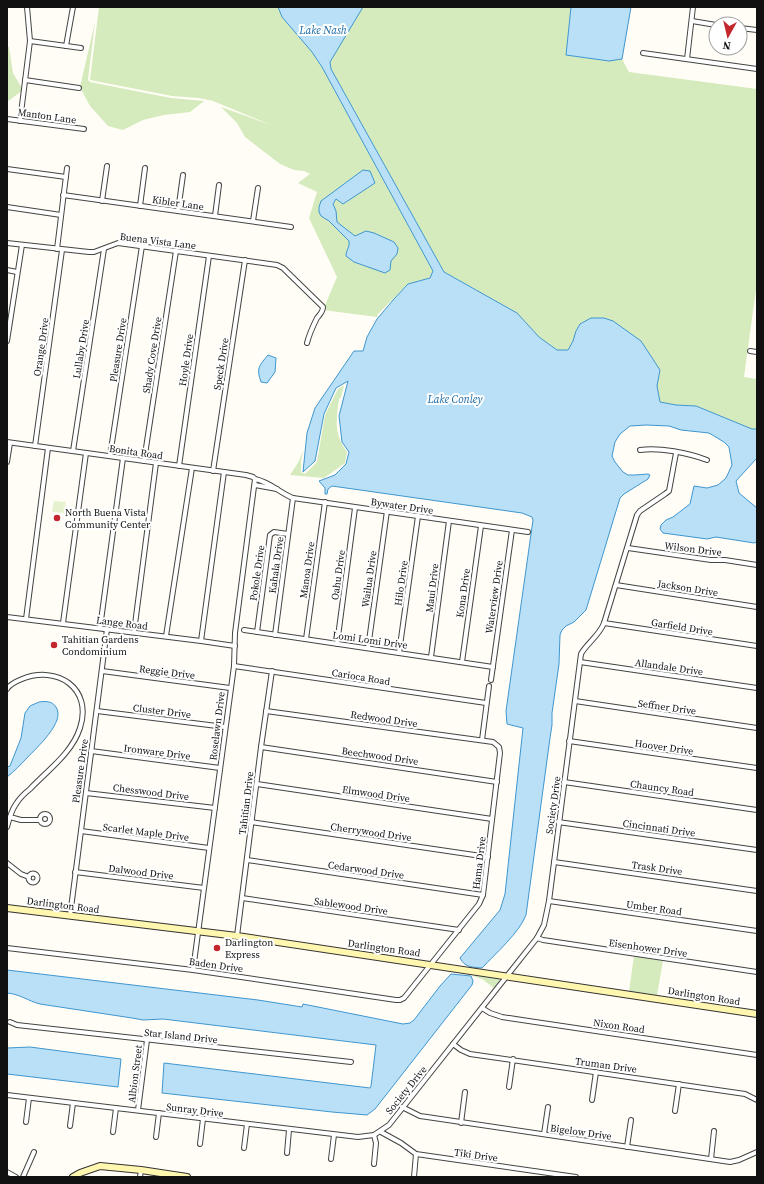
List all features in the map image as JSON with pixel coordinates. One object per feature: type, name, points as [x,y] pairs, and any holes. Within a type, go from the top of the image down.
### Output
[{"type":"street","points":[[20,121],[30,41],[27,7]]},
{"type":"street","points":[[66,46],[73,7]]},
{"type":"street","points":[[687,60],[694,7]]},
{"type":"street","points":[[692,21],[708,24]]},
{"type":"street","points":[[30,41],[81,48]]},
{"type":"street","points":[[643,53],[757,69]]},
{"type":"street","points":[[25,80],[79,88]]},
{"type":"street","name":"Manton Lane","points":[[7,119],[84,130]]},
{"type":"street","points":[[102,201],[107,166]]},
{"type":"street","name":"Orange Drive","points":[[35,446],[60,250],[61,215],[67,168]]},
{"type":"street","points":[[140,206],[145,168]]},
{"type":"street","points":[[7,169],[66,177]]},
{"type":"street","points":[[178,211],[183,175]]},
{"type":"street","points":[[215,216],[219,185]]},
{"type":"street","points":[[253,222],[258,188]]},
{"type":"street","name":"Kibler Lane","points":[[63,195],[291,227]]},
{"type":"street","points":[[7,207],[61,215]]},
{"type":"street","name":"Buena Vista Lane","points":[[7,243],[89,252],[104,249],[118,243],[277,265],[323,307],[323,310],[313,326],[307,343]]},
{"type":"street","points":[[7,341],[22,245]]},
{"type":"street","name":"Pleasure Drive","points":[[110,456],[142,246]]},
{"type":"street","name":"Lullaby Drive","points":[[73,451],[104,249]]},
{"type":"street","name":"Shady Cove Drive","points":[[144,461],[176,251]]},
{"type":"street","name":"Hoyle Drive","points":[[179,466],[209,256]]},
{"type":"street","name":"Speck Drive","points":[[213,471],[245,260]]},
{"type":"street","points":[[7,270],[17,272]]},
{"type":"street","points":[[750,351],[757,352]]},
{"type":"street","points":[[7,462],[8,443]]},
{"type":"street","name":"Bonita Road","points":[[8,443],[253,476],[255,479]]},
{"type":"street","points":[[26,619],[48,448]]},
{"type":"street","points":[[640,450],[651,448],[695,456],[706,460]]},
{"type":"street","points":[[63,624],[86,453]]},
{"type":"street","name":"Society Drive","points":[[381,1132],[389,1125],[482,1008],[537,938],[544,925],[549,901],[558,822],[580,662],[584,650],[600,633],[604,623],[628,548],[637,514],[669,491],[676,453]]},
{"type":"street","points":[[100,628],[123,458]]},
{"type":"street","points":[[134,632],[156,463]]},
{"type":"street","points":[[166,636],[192,468]]},
{"type":"street","points":[[201,641],[224,472]]},
{"type":"street","points":[[255,479],[255,485]]},
{"type":"street","name":"Bywater Drive","points":[[255,479],[263,480],[285,495],[294,498],[528,532]]},
{"type":"street","name":"Bywater Drive","points":[[255,485],[277,490]]},
{"type":"street","name":"Roselawn Drive","points":[[193,970],[234,666],[234,646],[255,485]]},
{"type":"street","name":"Kahala Drive","points":[[275,634],[294,498]]},
{"type":"street","name":"Manoa Drive","points":[[306,639],[325,502]]},
{"type":"street","name":"Oahu Drive","points":[[337,644],[355,508]]},
{"type":"street","name":"Wailua Drive","points":[[368,648],[387,511]]},
{"type":"street","name":"Hilo Drive","points":[[399,653],[418,516]]},
{"type":"street","name":"Maui Drive","points":[[431,657],[449,521]]},
{"type":"street","name":"Kona Drive","points":[[462,662],[481,526]]},
{"type":"street","name":"Waterview Drive","points":[[491,680],[512,530]]},
{"type":"street","name":"Pokole Drive","points":[[257,632],[270,535],[274,532],[288,534]]},
{"type":"street","name":"Wilson Drive","points":[[628,548],[757,565]]},
{"type":"street","name":"Jackson Drive","points":[[616,585],[757,607]]},
{"type":"street","name":"Lange Road","points":[[7,617],[166,636],[234,646]]},
{"type":"street","name":"Garfield Drive","points":[[604,623],[757,646]]},
{"type":"street","name":"Pleasure Drive","points":[[70,916],[107,629]]},
{"type":"street","name":"Lomi Lomi Drive","points":[[244,630],[493,666]]},
{"type":"street","name":"Allandale Drive","points":[[580,662],[757,688]]},
{"type":"street","name":"Carioca Road","points":[[234,666],[486,703]]},
{"type":"street","name":"Reggie Drive","points":[[102,671],[230,688]]},
{"type":"street","name":"Tahitian Drive","points":[[237,936],[272,671]]},
{"type":"street","points":[[7,689],[18,681],[30,676],[43,675],[55,677],[69,683],[76,689],[82,700],[83,710],[80,728],[72,744],[59,760],[18,801],[7,827]]},
{"type":"street","points":[[482,740],[489,686]]},
{"type":"street","name":"Seffner Drive","points":[[575,701],[757,728]]},
{"type":"street","name":"Cluster Drive","points":[[97,711],[225,727]]},
{"type":"street","name":"Redwood Drive","points":[[266,711],[482,740],[493,742],[499,747]]},
{"type":"street","name":"Hoover Drive","points":[[570,741],[757,768]]},
{"type":"street","name":"Beechwood Drive","points":[[261,747],[497,782]]},
{"type":"street","name":"Hama Drive","points":[[431,965],[479,904],[483,895],[497,782],[500,752],[499,747]]},
{"type":"street","name":"Ironware Drive","points":[[91,751],[220,768]]},
{"type":"street","name":"Chauncy Road","points":[[564,782],[757,810]]},
{"type":"street","name":"Elmwood Drive","points":[[257,784],[492,819]]},
{"type":"street","name":"Chesswood Drive","points":[[86,792],[215,808]]},
{"type":"street","points":[[10,817],[21,820],[40,820]]},
{"type":"street","name":"Cherrywood Drive","points":[[252,822],[488,857]]},
{"type":"street","name":"Cincinnati Drive","points":[[558,822],[757,850]]},
{"type":"street","name":"Scarlet Maple Drive","points":[[81,831],[209,848]]},
{"type":"street","name":"Cedarwood Drive","points":[[247,860],[483,895]]},
{"type":"street","name":"Trask Drive","points":[[554,862],[757,891]]},
{"type":"street","points":[[7,863],[21,874],[29,877]]},
{"type":"street","name":"Dalwood Drive","points":[[75,872],[204,888]]},
{"type":"street","name":"Sablewood Drive","points":[[242,898],[459,930]]},
{"type":"street","name":"Umber Road","points":[[549,901],[757,931]]},
{"type":"street","name":"Darlington Road","points":[[7,908],[237,936],[757,1014]]},
{"type":"street","name":"Eisenhower Drive","points":[[537,938],[550,942],[757,972]]},
{"type":"street","name":"Baden Drive","points":[[7,948],[193,970],[398,1000],[404,998],[431,965]]},
{"type":"street","name":"Nixon Road","points":[[482,1008],[490,1013],[502,1017],[757,1055]]},
{"type":"street","name":"Star Island Drive","points":[[10,1022],[17,1025],[351,1062]]},
{"type":"street","name":"Albion Street","points":[[138,1110],[147,1040]]},
{"type":"street","name":"Truman Drive","points":[[453,1044],[465,1052],[745,1094],[757,1100]]},
{"type":"street","points":[[509,1087],[513,1060]]},
{"type":"street","points":[[592,1100],[596,1072]]},
{"type":"street","points":[[675,1111],[679,1084]]},
{"type":"street","points":[[461,1123],[465,1092]]},
{"type":"street","name":"Sunray Drive","points":[[7,1095],[334,1135],[358,1137],[374,1136],[381,1132]]},
{"type":"street","points":[[26,1122],[29,1098]]},
{"type":"street","points":[[70,1126],[73,1103]]},
{"type":"street","name":"Bigelow Drive","points":[[402,1107],[420,1116],[461,1123],[730,1162],[739,1160],[757,1152]]},
{"type":"street","points":[[544,1134],[548,1107]]},
{"type":"street","points":[[113,1132],[116,1108]]},
{"type":"street","points":[[156,1137],[159,1113]]},
{"type":"street","points":[[200,1144],[203,1119]]},
{"type":"street","points":[[627,1147],[631,1120]]},
{"type":"street","points":[[244,1148],[247,1124]]},
{"type":"street","points":[[287,1153],[289,1130]]},
{"type":"street","points":[[711,1159],[714,1131]]},
{"type":"street","name":"Tiki Drive","points":[[381,1132],[401,1143],[416,1154],[576,1177]]},
{"type":"street","points":[[330,1159],[334,1135]]},
{"type":"street","points":[[374,1136],[376,1144],[374,1164]]},
{"type":"street","points":[[23,1177],[34,1152]]},
{"type":"street","points":[[414,1177],[416,1154]]},
{"type":"street","points":[[73,1177],[100,1166],[140,1174],[187,1177]]},
{"type":"street","points":[[7,1172],[16,1177]]},
{"type":"green space","points":[[99,7],[278,7],[282,17],[312,52],[322,67],[433,271],[430,278],[408,284],[377,315],[377,317],[323,310],[337,277],[309,218],[317,192],[298,183],[310,174],[304,171],[294,170],[280,164],[245,137],[237,123],[221,107],[271,125],[213,101],[199,98],[172,96],[90,80]]},
{"type":"green space","points":[[363,7],[571,7],[566,55],[609,61],[622,59],[629,72],[757,89],[757,282],[744,377],[757,379],[757,429],[752,429],[696,406],[676,405],[660,402],[657,386],[660,370],[641,341],[576,331],[568,350],[557,350],[539,337],[517,313],[444,272],[331,69],[330,62]]},
{"type":"green space","points":[[95,22],[88,80],[90,82],[171,98],[204,101],[190,112],[164,115],[143,120],[123,130],[108,126],[90,106],[80,87]]},
{"type":"green space","points":[[7,46],[9,47],[13,73],[23,90],[7,102]]},
{"type":"green space","points":[[344,385],[341,397],[339,399],[337,427],[340,439],[347,452],[345,463],[324,478],[290,475],[298,463],[303,451],[301,472],[305,474],[317,462],[325,415],[338,389]]},
{"type":"green space","points":[[54,501],[66,502],[64,513],[52,512]]},
{"type":"green space","points":[[634,956],[663,961],[657,995],[629,991]]},
{"type":"green space","points":[[475,974],[499,978],[499,981],[494,988],[482,979],[473,976]]},
{"type":"water","name":"Lake Conley","points":[[278,7],[363,7],[330,62],[331,69],[444,272],[517,313],[539,337],[557,350],[568,350],[580,324],[591,318],[604,318],[613,321],[641,341],[660,370],[657,386],[660,402],[676,405],[696,406],[752,429],[757,429],[757,458],[736,481],[739,493],[757,508],[757,542],[754,543],[716,537],[707,539],[663,533],[660,529],[661,525],[666,520],[673,517],[690,504],[694,486],[707,488],[718,485],[726,478],[732,465],[729,447],[724,442],[709,433],[681,430],[669,426],[646,425],[630,426],[620,434],[615,442],[612,456],[623,472],[628,475],[650,475],[648,479],[620,498],[586,610],[574,622],[566,626],[560,635],[559,664],[552,713],[552,725],[526,915],[513,936],[482,968],[464,964],[460,958],[500,910],[505,894],[523,728],[507,724],[506,711],[533,520],[532,517],[522,513],[332,486],[328,489],[327,494],[325,494],[325,488],[319,481],[335,475],[346,464],[349,452],[342,442],[339,416],[348,381],[336,388],[324,414],[315,461],[303,472],[307,433],[315,408],[354,351],[363,351],[367,337],[377,319],[394,299],[408,284],[430,278],[433,271],[322,67],[312,52],[282,17]]},
{"type":"water","points":[[571,7],[631,7],[622,59],[609,61],[566,55]]},
{"type":"water","points":[[363,170],[370,171],[375,183],[343,204],[336,199],[333,204],[336,211],[337,222],[355,236],[366,231],[394,242],[398,248],[397,254],[391,261],[390,270],[385,273],[354,262],[346,256],[349,241],[329,221],[321,216],[319,212],[321,201]]},
{"type":"water","points":[[268,355],[276,358],[275,372],[267,383],[261,382],[259,367]]},
{"type":"water","points":[[39,702],[49,702],[56,707],[58,713],[57,720],[54,727],[43,741],[7,777],[7,767],[10,766],[21,738],[25,713],[30,706]]},
{"type":"water","points":[[7,970],[258,1000],[302,1007],[303,1004],[403,1024],[410,1023],[414,1020],[451,974],[471,976],[473,981],[472,985],[375,1109],[367,1115],[162,1093],[164,1063],[370,1088],[376,1045],[163,1019],[143,1020],[40,1004],[7,993]]},
{"type":"water","points":[[30,1047],[121,1059],[118,1087],[7,1074],[7,1048]]},
{"type":"place","name":"North Buena Vista Community Center","points":[[57,518]]},
{"type":"place","name":"Tahitian Gardens Condominium","points":[[54,645]]},
{"type":"place","name":"Darlington Express","points":[[217,948]]},
{"type":"water label","name":"Lake Nash","points":[[323,30]]}]
